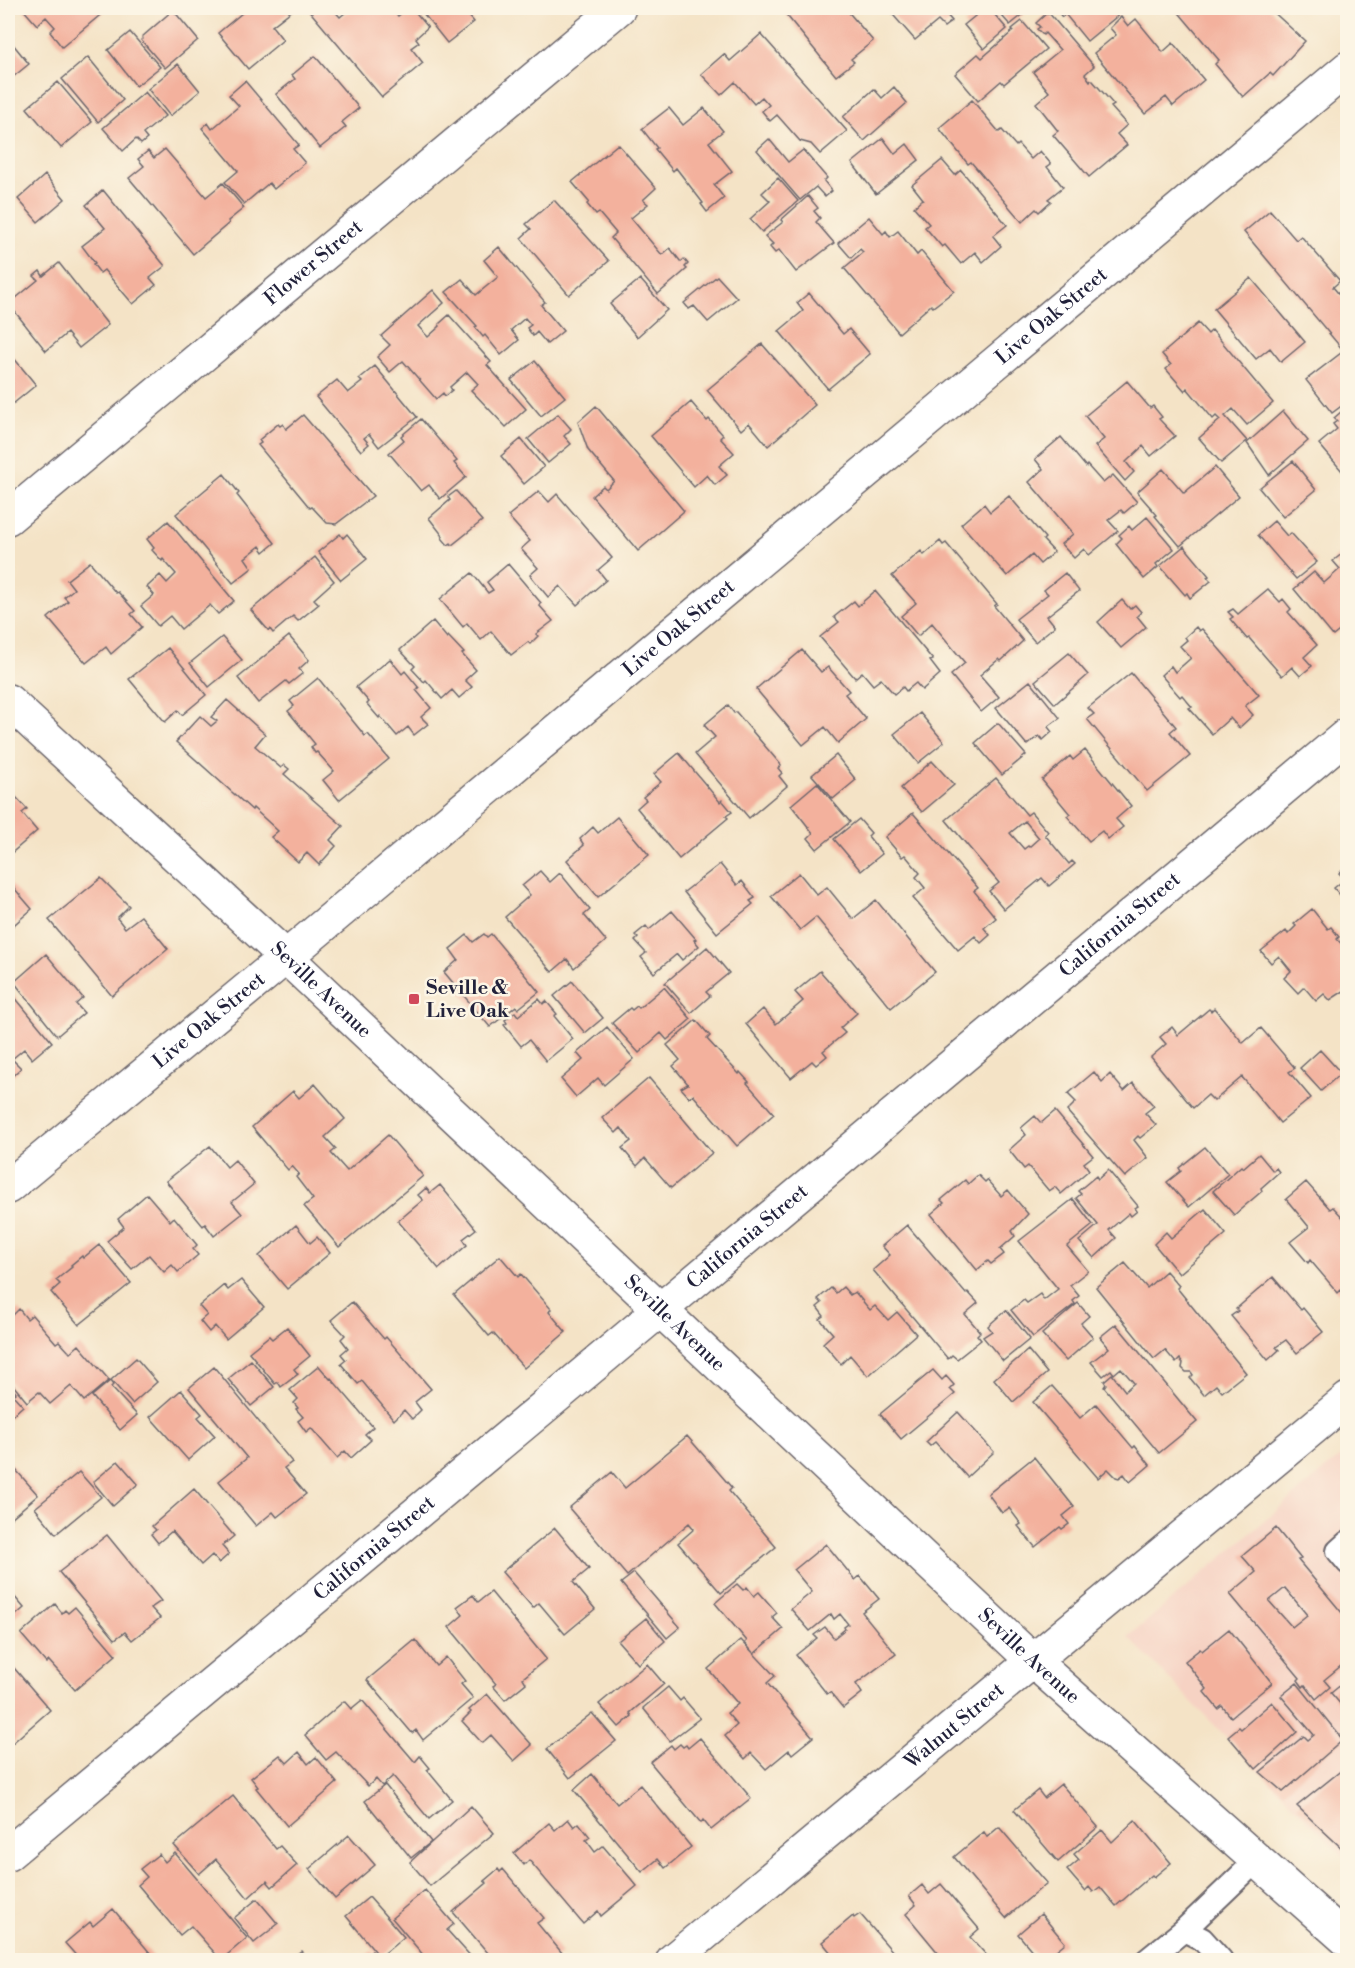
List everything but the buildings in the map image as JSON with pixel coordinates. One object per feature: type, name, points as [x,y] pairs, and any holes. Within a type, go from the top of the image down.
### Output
[{"type":"street","name":"Flower Street","points":[[8,518],[619,8]]},
{"type":"street","name":"Live Oak Street","points":[[8,1187],[1347,68]]},
{"type":"street","name":"Seville Avenue","points":[[8,701],[286,957],[1033,1661],[1347,1941]]},
{"type":"street","name":"California Street","points":[[8,1854],[1347,734]]},
{"type":"street","name":"Walnut Street","points":[[674,1960],[1347,1399]]},
{"type":"lane","points":[[1347,1542],[1338,1551],[1347,1563]]},
{"type":"lane","points":[[1147,1960],[1184,1930],[1257,1860]]},
{"type":"lane","points":[[1184,1930],[1202,1939],[1221,1960]]},
{"type":"shaded area","points":[[1347,1451],[1347,1860],[1128,1637]]},
{"type":"place","name":"Seville & Live Oak","points":[[414,999]]}]
